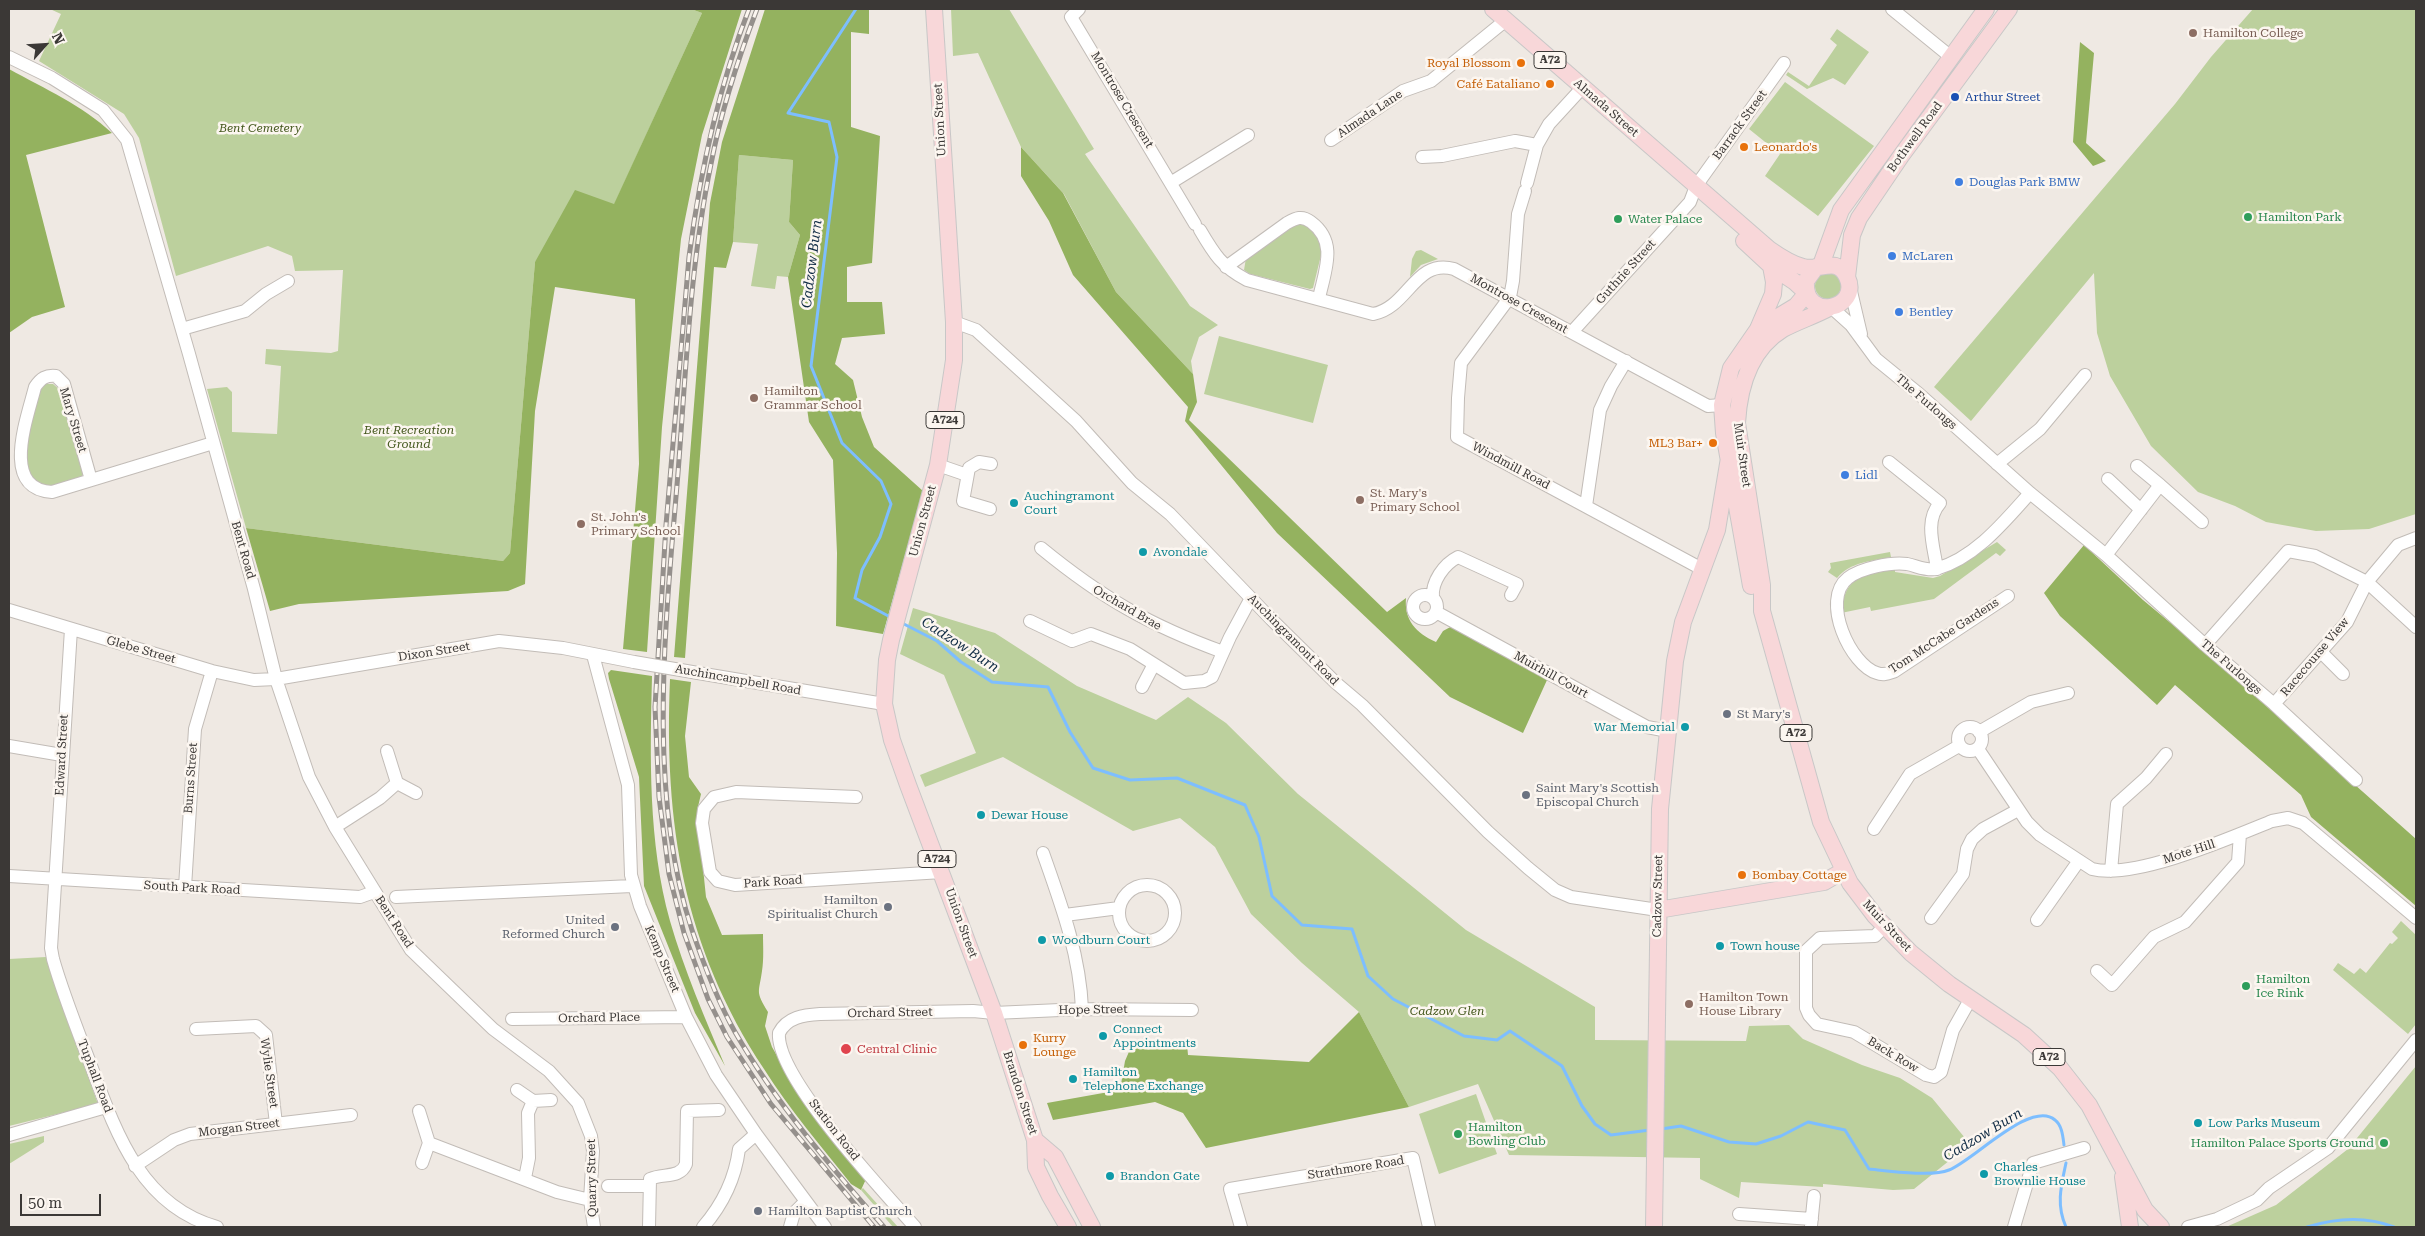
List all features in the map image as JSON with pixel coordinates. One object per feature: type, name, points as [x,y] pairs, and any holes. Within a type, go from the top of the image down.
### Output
[{"type":"main road","name":"Union Street","points":[[934,9],[954,322],[954,360],[938,465],[887,660],[884,704],[898,756],[994,1013]]},
{"type":"main road","name":"Almada Street","points":[[1493,9],[1582,88],[1774,252],[1802,267],[1819,266]]},
{"type":"main road","name":"Bothwell Road","points":[[1819,266],[1841,210],[1986,9]]},
{"type":"main road","name":"Bothwell Road","points":[[1848,280],[1851,241],[1859,218],[1901,156],[2009,9]]},
{"type":"main road","name":"Almada Street","points":[[1696,186],[1702,204],[1771,266],[1795,282],[1807,293]]},
{"type":"main road","name":"Muir Street","points":[[1747,528],[1729,458],[1722,405],[1731,368],[1758,329],[1773,294],[1774,282],[1771,266]]},
{"type":"main road","points":[[1819,266],[1836,266],[1848,280],[1849,289],[1844,300],[1830,308],[1815,304],[1807,293],[1806,281],[1819,266]]},
{"type":"main road","name":"Muir Street","points":[[1758,329],[1770,319],[1796,306],[1807,293]]},
{"type":"main road","name":"Muir Street","points":[[1830,308],[1783,329],[1769,340],[1755,358],[1745,378],[1739,400],[1737,432],[1752,593],[1762,611],[1818,814],[1843,871],[1862,901],[1884,927],[1927,967],[2024,1035],[2060,1068],[2089,1105],[2122,1169],[2146,1210],[2161,1227]]},
{"type":"main road","name":"Muir Street","points":[[1702,569],[1720,516],[1729,458]]},
{"type":"main road","name":"Cadzow Street","points":[[1654,1227],[1660,808],[1675,661],[1683,622],[1702,569]]},
{"type":"main road","points":[[1658,910],[1824,882],[1843,871]]},
{"type":"main road","name":"Brandon Street","points":[[994,1013],[1035,1140],[1036,1167],[1068,1227]]},
{"type":"main road","points":[[1035,1140],[1055,1157],[1092,1227]]},
{"type":"main road","name":"Muir Street","points":[[2122,1169],[2130,1227]]},
{"type":"street","points":[[1892,9],[1950,57]]},
{"type":"street","name":"Montrose Crescent","points":[[1072,12],[1216,258],[1226,267],[1247,280],[1373,314],[1381,313],[1392,307],[1424,273],[1444,266],[1454,269],[1510,297],[1708,406],[1722,405]]},
{"type":"street","name":"Almada Lane","points":[[1331,140],[1403,91],[1431,81],[1506,20]]},
{"type":"street","name":"Bent Road","points":[[9,57],[52,78],[103,110],[128,140],[254,589],[276,679],[309,777],[335,827],[411,950],[467,1006],[510,1042]]},
{"type":"street","name":"Barrack Street","points":[[1696,186],[1784,63]]},
{"type":"street","points":[[1510,297],[1514,281],[1518,214],[1537,145],[1549,124],[1582,88]]},
{"type":"street","points":[[1172,182],[1248,135]]},
{"type":"street","points":[[1422,157],[1442,156],[1515,141],[1537,145]]},
{"type":"street","name":"Guthrie Street","points":[[1572,332],[1690,202],[1696,186]]},
{"type":"street","points":[[1226,267],[1286,223],[1295,218],[1304,218],[1322,230],[1327,240],[1328,252],[1319,298]]},
{"type":"street","name":"The Furlongs","points":[[1848,280],[1863,343]]},
{"type":"street","points":[[182,329],[245,311],[266,294],[288,281]]},
{"type":"street","name":"Windmill Road","points":[[1510,297],[1461,363],[1458,398],[1458,437],[1702,569]]},
{"type":"street","name":"The Furlongs","points":[[1830,308],[1852,325],[1876,359],[1919,394],[2030,493],[2106,555],[2205,645],[2274,704],[2356,780]]},
{"type":"street","name":"Auchingramont Road","points":[[954,322],[976,330],[1076,421],[1132,483],[1170,514],[1251,598],[1336,683],[1362,705],[1488,832],[1555,890],[1571,897],[1658,910]]},
{"type":"street","points":[[1586,506],[1600,410],[1611,386],[1626,361]]},
{"type":"street","name":"Mary Street","points":[[92,480],[64,384],[56,376],[49,375],[40,379],[35,387],[18,454],[22,474],[27,481],[44,491],[52,492],[92,480],[213,443]]},
{"type":"street","points":[[1997,464],[2040,428],[2085,375]]},
{"type":"street","points":[[990,509],[963,502],[969,468],[979,462],[991,464]]},
{"type":"street","points":[[1889,462],[1940,503],[1932,512],[1931,525],[1937,568],[1954,560],[1994,533],[2030,493]]},
{"type":"street","points":[[938,465],[968,475]]},
{"type":"street","points":[[2137,466],[2202,522]]},
{"type":"street","points":[[2108,479],[2140,510]]},
{"type":"street","points":[[2106,555],[2160,485]]},
{"type":"street","name":"Racecourse View","points":[[2274,704],[2347,622],[2367,582],[2398,545],[2416,538]]},
{"type":"street","name":"Orchard Brae","points":[[1041,548],[1080,580],[1122,608],[1174,635],[1222,652]]},
{"type":"street","points":[[2205,645],[2288,551],[2314,556],[2367,582],[2416,627]]},
{"type":"street","points":[[1433,598],[1427,595],[1420,596],[1414,601],[1413,609],[1416,616],[1424,619],[1431,617],[1436,612],[1437,604],[1433,598],[1432,589],[1451,560],[1458,557],[1517,584],[1511,595]]},
{"type":"street","name":"Tom McCabe Gardens","points":[[1937,568],[1927,570],[1906,564],[1892,564],[1854,574],[1847,579],[1842,587],[1836,598],[1839,626],[1859,658],[1875,673],[1884,675],[1895,671],[2008,596]]},
{"type":"street","points":[[1030,621],[1072,641],[1091,634],[1130,649],[1184,683],[1204,681],[1212,677],[1222,652],[1251,598]]},
{"type":"street","name":"Glebe Street","points":[[9,610],[71,630],[212,670],[254,680],[276,679]]},
{"type":"street","name":"Muirhill Court","points":[[1436,612],[1647,727],[1668,730]]},
{"type":"street","name":"Edward Street","points":[[56,880],[71,630]]},
{"type":"street","name":"Dixon Street","points":[[276,679],[499,641],[563,648],[593,655]]},
{"type":"street","points":[[2321,652],[2343,674]]},
{"type":"street","name":"Auchincampbell Road","points":[[593,655],[884,704]]},
{"type":"street","name":"Kemp Street","points":[[593,655],[628,785],[632,886],[686,1017],[716,1075],[756,1134],[825,1227]]},
{"type":"street","points":[[1142,687],[1154,664]]},
{"type":"street","name":"Burns Street","points":[[184,887],[195,729],[212,670]]},
{"type":"street","points":[[1979,732],[2031,702],[2068,694]]},
{"type":"street","points":[[1971,727],[1979,732],[1982,741],[1978,749],[1967,751],[1960,746],[1958,735],[1964,729],[1971,727]]},
{"type":"street","points":[[9,746],[62,755]]},
{"type":"street","points":[[1874,829],[1910,774],[1960,746]]},
{"type":"street","name":"Mote Hill","points":[[1978,749],[2018,810],[2040,835],[2078,862],[2100,871],[2141,868],[2280,819],[2295,819],[2303,823],[2416,918]]},
{"type":"street","points":[[387,751],[396,783],[416,793]]},
{"type":"street","points":[[2111,870],[2118,804],[2146,778],[2166,754]]},
{"type":"street","points":[[335,827],[380,798],[396,783]]},
{"type":"street","name":"Park Road","points":[[856,797],[736,792],[714,797],[704,809],[702,823],[710,872],[718,881],[735,885],[942,872]]},
{"type":"street","points":[[1931,918],[1964,874],[1966,849],[1972,839],[1983,828],[2018,810]]},
{"type":"street","points":[[2097,971],[2112,985],[2154,937],[2185,922],[2238,862],[2240,834]]},
{"type":"street","points":[[1043,853],[1065,915],[1081,983],[1082,1008]]},
{"type":"street","points":[[2037,920],[2078,862]]},
{"type":"street","name":"South Park Road","points":[[9,876],[360,897],[374,892]]},
{"type":"street","name":"Tuphall Road","points":[[56,880],[51,948],[53,959],[106,1107],[117,1132],[135,1166],[153,1188],[174,1207],[217,1227]]},
{"type":"street","points":[[1147,885],[1157,886],[1172,899],[1176,918],[1172,928],[1166,935],[1147,942],[1129,935],[1119,918],[1119,908],[1129,891],[1147,885]]},
{"type":"street","points":[[396,897],[632,886]]},
{"type":"street","points":[[1065,915],[1119,908]]},
{"type":"street","name":"Back Row","points":[[1884,927],[1875,936],[1818,939],[1805,953],[1807,1011],[1817,1024],[1854,1032],[1932,1077],[1941,1072],[1953,1030],[1971,998]]},
{"type":"street","name":"Hope Street","points":[[994,1013],[1082,1008],[1192,1010]]},
{"type":"street","name":"Orchard Street","points":[[788,1022],[797,1017],[820,1014],[994,1013]]},
{"type":"street","name":"Orchard Place","points":[[512,1019],[686,1017]]},
{"type":"street","name":"Station Road","points":[[788,1022],[779,1033],[782,1051],[809,1100],[915,1227]]},
{"type":"street","name":"Wylie Street","points":[[196,1029],[256,1026],[261,1029],[266,1035],[276,1124]]},
{"type":"street","points":[[2188,1227],[2213,1223],[2257,1200],[2269,1188],[2328,1148],[2416,1040]]},
{"type":"street","name":"Quarry Street","points":[[510,1042],[549,1071],[578,1103],[591,1136],[593,1151],[590,1200],[594,1227]]},
{"type":"street","points":[[517,1090],[533,1101],[551,1100]]},
{"type":"street","points":[[525,1178],[529,1158],[528,1113],[533,1101]]},
{"type":"street","points":[[9,1135],[106,1107]]},
{"type":"street","points":[[649,1227],[650,1179],[657,1176],[678,1174],[684,1170],[686,1164],[687,1112],[719,1110]]},
{"type":"street","points":[[419,1111],[429,1143],[422,1163]]},
{"type":"street","name":"Morgan Street","points":[[135,1166],[174,1140],[190,1134],[351,1115]]},
{"type":"street","points":[[702,1227],[715,1213],[727,1192],[736,1170],[739,1149],[756,1134]]},
{"type":"street","points":[[429,1143],[525,1178],[557,1192],[590,1200]]},
{"type":"street","points":[[2014,1227],[2029,1169],[2036,1161],[2084,1148]]},
{"type":"street","name":"Strathmore Road","points":[[1241,1227],[1230,1189],[1412,1158],[1429,1227]]},
{"type":"street","points":[[608,1186],[649,1186]]},
{"type":"street","points":[[1740,1214],[1811,1223],[1814,1196]]},
{"type":"street","points":[[790,1227],[794,1213],[805,1202]]},
{"type":"green space","name":"Bent Cemetery","points":[[50,9],[691,9],[702,13],[614,205],[535,262],[510,553],[503,561],[246,528],[207,389],[227,387],[232,392],[232,432],[277,434],[281,366],[265,364],[266,349],[331,353],[338,351],[343,270],[295,271],[292,256],[268,246],[176,276],[139,138],[124,114],[39,61],[61,14]]},
{"type":"green space","points":[[691,9],[742,9],[702,135],[681,239],[662,427],[647,652],[623,649],[639,464],[635,299],[555,287],[535,411],[525,584],[508,591],[299,604],[270,611],[246,528],[503,561],[510,553],[535,262],[575,190],[614,204],[702,13]]},
{"type":"green space","points":[[765,9],[869,9],[869,34],[851,32],[851,127],[880,136],[872,263],[847,267],[847,302],[882,302],[885,334],[842,338],[835,364],[853,380],[862,417],[874,447],[923,491],[883,634],[836,626],[837,553],[833,460],[809,422],[788,277],[800,235],[789,222],[793,160],[739,155],[733,242],[726,268],[714,267],[685,658],[674,657],[710,203],[722,142]]},
{"type":"green space","points":[[951,9],[1009,9],[1094,149],[1085,154],[1190,306],[1218,325],[1199,337],[1191,361],[1193,374],[1116,292],[1064,194],[1021,147],[978,53],[953,56]]},
{"type":"green space","name":"Hamilton Park","points":[[2253,9],[2416,9],[2416,514],[2369,529],[2316,531],[2266,522],[2235,506],[2198,492],[2151,446],[2110,376],[2097,333],[2094,273],[1971,421],[1934,387],[2175,104],[2211,57]]},
{"type":"green space","points":[[1837,29],[1869,52],[1845,85],[1833,78],[1807,89],[1786,75],[1788,72],[1809,86],[1837,45],[1830,39]]},
{"type":"green space","points":[[2080,42],[2094,53],[2086,143],[2106,161],[2093,166],[2073,142]]},
{"type":"green space","points":[[9,69],[76,106],[112,133],[26,155],[65,307],[32,317],[9,333]]},
{"type":"green space","points":[[1785,82],[1874,146],[1818,216],[1765,176],[1780,154],[1749,129]]},
{"type":"green space","points":[[1021,147],[1063,193],[1116,292],[1193,374],[1197,402],[1189,420],[1387,612],[1406,598],[1409,619],[1417,630],[1429,638],[1436,642],[1443,631],[1454,625],[1547,680],[1523,733],[1450,697],[1277,533],[1185,421],[1188,407],[1073,275],[1049,221],[1021,176]]},
{"type":"green space","points":[[739,155],[793,160],[789,222],[800,235],[788,277],[777,276],[775,289],[751,286],[758,244],[733,242]]},
{"type":"green space","points":[[1300,224],[1308,227],[1317,236],[1323,247],[1313,288],[1310,289],[1250,274],[1244,270],[1246,258],[1292,226]]},
{"type":"green space","points":[[1421,250],[1438,259],[1421,265],[1410,277],[1412,259],[1416,251]]},
{"type":"green space","points":[[1828,273],[1837,277],[1841,286],[1837,295],[1828,299],[1819,295],[1815,286],[1819,277]]},
{"type":"green space","points":[[1219,336],[1328,365],[1313,423],[1204,394]]},
{"type":"green space","points":[[45,384],[53,384],[60,390],[84,473],[79,480],[46,486],[35,480],[23,464],[37,393]]},
{"type":"green space","points":[[1997,542],[2006,550],[2000,556],[1996,553],[1934,599],[1871,611],[1870,607],[1841,613],[1846,591],[1857,579],[1873,573],[1895,569],[1895,572],[1933,578],[1940,576]]},
{"type":"green space","points":[[2084,545],[2143,600],[2203,650],[2416,839],[2416,906],[2311,817],[2301,795],[2175,685],[2157,705],[2060,616],[2044,593]]},
{"type":"green space","points":[[1890,552],[1891,557],[1855,565],[1837,578],[1828,572],[1831,568],[1830,563]]},
{"type":"green space","name":"Cadzow Glen","points":[[913,608],[995,633],[1077,686],[1156,720],[1188,697],[1226,723],[1298,794],[1466,930],[1595,1007],[1595,1040],[1746,1041],[1749,1026],[1789,1025],[1803,1039],[1862,1065],[1900,1078],[1932,1098],[1970,1144],[1914,1189],[1893,1190],[1823,1184],[1823,1187],[1741,1182],[1739,1198],[1700,1179],[1700,1158],[1509,1155],[1478,1084],[1409,1107],[1359,1012],[1302,963],[1251,914],[1215,847],[1180,818],[1133,831],[1003,757],[925,787],[920,775],[976,753],[944,675],[900,654]]},
{"type":"green space","points":[[611,670],[652,676],[652,799],[654,830],[663,891],[682,958],[725,1066],[695,1013],[644,886],[639,777],[609,679],[608,673]]},
{"type":"green space","points":[[670,679],[691,682],[685,736],[689,777],[701,794],[697,811],[706,897],[722,935],[763,934],[763,962],[759,992],[768,1012],[765,1026],[772,1047],[804,1103],[866,1179],[861,1190],[851,1184],[784,1099],[736,1023],[714,977],[697,930],[684,882],[676,834],[671,784],[669,732]]},
{"type":"green space","points":[[2401,921],[2416,935],[2416,1024],[2408,1034],[2333,970],[2338,963],[2354,974],[2360,968],[2366,973],[2390,943],[2392,944],[2398,938],[2392,932]]},
{"type":"green space","points":[[46,957],[98,1104],[9,1126],[9,959]]},
{"type":"green space","points":[[1359,1012],[1409,1107],[1206,1148],[1183,1113],[1155,1102],[1053,1120],[1047,1103],[1120,1090],[1125,1061],[1131,1047],[1187,1044],[1188,1055],[1309,1062]]},
{"type":"green space","name":"Hamilton Palace Sports Ground","points":[[2416,1066],[2416,1227],[2226,1227],[2276,1205],[2348,1149]]},
{"type":"green space","name":"Hamilton Bowling Club","points":[[1476,1094],[1497,1154],[1439,1174],[1419,1114]]},
{"type":"green space","points":[[44,1136],[44,1142],[9,1164],[9,1144]]},
{"type":"green space","points":[[863,1188],[898,1227],[893,1227],[861,1190]]},
{"type":"waterway","name":"Cadzow Burn","points":[[856,9],[788,113],[829,122],[837,157],[811,366],[842,443],[881,481],[891,504],[880,537],[862,570],[855,598],[892,618]]},
{"type":"waterway","name":"Cadzow Burn","points":[[900,622],[937,641],[961,662],[992,682],[1048,687],[1070,732],[1093,768],[1130,780],[1177,778],[1245,805],[1259,837],[1272,896],[1302,925],[1352,929],[1368,976],[1393,999],[1464,1036],[1497,1040],[1510,1031],[1562,1066],[1582,1106],[1595,1124],[1611,1135],[1650,1130]]},
{"type":"waterway","name":"Cadzow Burn","points":[[1661,1129],[1681,1126],[1729,1142],[1756,1144],[1781,1136],[1808,1122],[1845,1130],[1869,1169],[1910,1173],[1932,1173],[1949,1170],[2017,1124],[2032,1118],[2045,1116],[2055,1120],[2061,1128],[2064,1145]]},
{"type":"waterway","name":"Cadzow Burn","points":[[2066,1163],[2060,1203],[2066,1227]]},
{"type":"waterway","name":"Cadzow Burn","points":[[2307,1227],[2340,1220],[2373,1221],[2394,1227]]},
{"type":"railway","points":[[749,9],[728,70],[711,131],[689,257],[666,525],[655,707],[659,797],[669,874],[684,933],[708,999],[727,1037],[771,1104],[874,1227]]},
{"type":"railway","points":[[757,9],[731,85],[715,144],[704,202],[693,279],[665,645],[664,763],[669,820],[678,876],[692,930],[711,982],[728,1020],[786,1109],[884,1227]]},
{"type":"place","name":"Hamilton College","points":[[2193,33]]},
{"type":"place","name":"Royal Blossom","points":[[1521,63]]},
{"type":"place","name":"Café Eataliano","points":[[1550,84]]},
{"type":"place","name":"Arthur Street","points":[[1955,97]]},
{"type":"place","name":"Leonardo's","points":[[1744,147]]},
{"type":"place","name":"Douglas Park BMW","points":[[1959,182]]},
{"type":"place","name":"Hamilton Park","points":[[2248,217]]},
{"type":"place","name":"Water Palace","points":[[1618,219]]},
{"type":"place","name":"McLaren","points":[[1892,256]]},
{"type":"place","name":"Bentley","points":[[1899,312]]},
{"type":"place","name":"Hamilton Grammar School","points":[[754,398]]},
{"type":"place","name":"ML3 Bar+","points":[[1713,443]]},
{"type":"place","name":"Lidl","points":[[1845,475]]},
{"type":"place","name":"St. Mary's Primary School","points":[[1360,500]]},
{"type":"place","name":"Auchingramont Court","points":[[1014,503]]},
{"type":"place","name":"St. John's Primary School","points":[[581,524]]},
{"type":"place","name":"Avondale","points":[[1143,552]]},
{"type":"place","name":"St Mary's","points":[[1727,714]]},
{"type":"place","name":"War Memorial","points":[[1685,727]]},
{"type":"place","name":"Saint Mary's Scottish Episcopal Church","points":[[1526,795]]},
{"type":"place","name":"Dewar House","points":[[981,815]]},
{"type":"place","name":"Bombay Cottage","points":[[1742,875]]},
{"type":"place","name":"Hamilton Spiritualist Church","points":[[888,907]]},
{"type":"place","name":"United Reformed Church","points":[[615,927]]},
{"type":"place","name":"Woodburn Court","points":[[1042,940]]},
{"type":"place","name":"Town house","points":[[1720,946]]},
{"type":"place","name":"Hamilton Ice Rink","points":[[2246,986]]},
{"type":"place","name":"Hamilton Town House Library","points":[[1689,1004]]},
{"type":"place","name":"Connect Appointments","points":[[1103,1036]]},
{"type":"place","name":"Kurry Lounge","points":[[1023,1045]]},
{"type":"place","name":"Central Clinic","points":[[846,1049]]},
{"type":"place","name":"Hamilton Telephone Exchange","points":[[1073,1079]]},
{"type":"place","name":"Low Parks Museum","points":[[2198,1123]]},
{"type":"place","name":"Hamilton Bowling Club","points":[[1458,1134]]},
{"type":"place","name":"Hamilton Palace Sports Ground","points":[[2384,1143]]},
{"type":"place","name":"Charles Brownlie House","points":[[1984,1174]]},
{"type":"place","name":"Brandon Gate","points":[[1110,1176]]},
{"type":"place","name":"Hamilton Baptist Church","points":[[758,1211]]},
{"type":"park label","name":"Bent Recreation Ground","points":[[409,437]]}]
